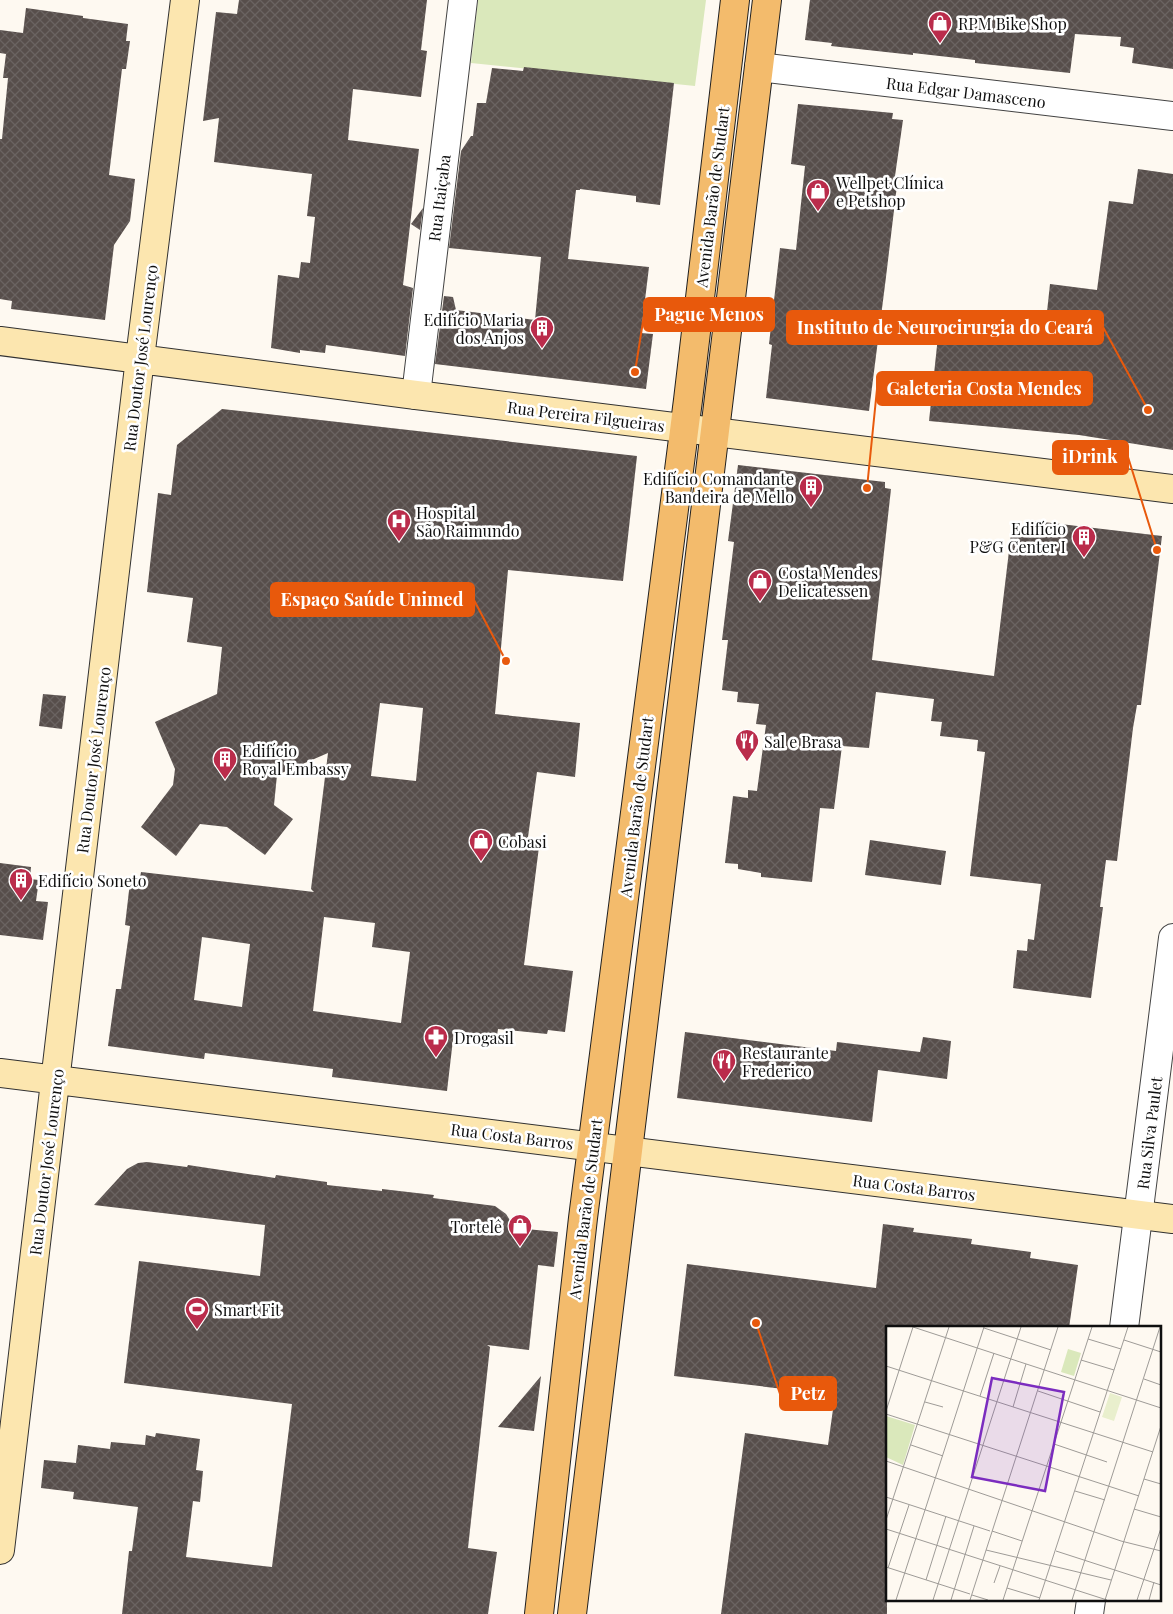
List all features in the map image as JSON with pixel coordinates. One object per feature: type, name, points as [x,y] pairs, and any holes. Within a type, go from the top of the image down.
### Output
[{"type":"main road","name":"Avenida Barão de Studart","points":[[539,1614],[592,1146],[684,428],[735,0]]},
{"type":"main road","name":"Avenida Barão de Studart","points":[[572,1614],[767,0]]},
{"type":"street","name":"Rua Doutor José Lourenço","points":[[0,1550],[140,358],[185,0]]},
{"type":"street","name":"Rua Itaiçaba","points":[[416,395],[463,0]]},
{"type":"street","name":"Rua Edgar Damasceno","points":[[759,67],[1173,116]]},
{"type":"street","name":"Rua Pereira Filgueiras","points":[[0,341],[416,395],[1173,488]]},
{"type":"street","name":"Rua Silva Paulet","points":[[1124,1326],[1173,938]]},
{"type":"street","name":"Rua Costa Barros","points":[[0,1073],[1173,1219]]},
{"type":"green space","points":[[478,0],[706,0],[695,86],[471,63]]},
{"type":"building","points":[[239,0],[427,0],[421,50],[427,51],[421,97],[353,89],[348,140],[419,149],[403,285],[413,288],[405,356],[326,345],[325,353],[300,350],[300,353],[271,348],[278,275],[299,278],[301,262],[310,263],[315,217],[307,216],[312,174],[214,162],[219,118],[203,121],[216,12],[237,14]]},
{"type":"building","points":[[810,0],[1173,0],[1173,69],[1132,63],[1134,48],[1120,46],[1121,37],[1075,34],[1070,73],[975,63],[975,60],[831,46],[832,43],[805,40]]},
{"type":"building","points":[[26,8],[128,24],[126,41],[130,41],[126,69],[122,69],[109,175],[135,179],[130,221],[114,245],[105,320],[11,309],[12,301],[0,299],[0,139],[2,139],[8,78],[3,78],[6,54],[0,53],[0,30],[23,33]]},
{"type":"building","points":[[524,67],[674,83],[660,205],[636,202],[636,196],[576,190],[568,259],[649,267],[641,333],[653,334],[646,389],[435,364],[444,296],[453,297],[456,310],[535,320],[541,257],[449,248],[461,151],[471,136],[473,136],[477,103],[486,103],[492,68],[523,71]]},
{"type":"building","points":[[798,104],[893,113],[892,119],[903,120],[895,176],[898,177],[869,411],[766,398],[772,345],[769,344],[780,248],[796,250],[805,166],[791,164]]},
{"type":"building","points":[[1138,169],[1173,174],[1173,450],[1079,435],[929,421],[939,327],[991,334],[994,314],[1046,321],[1050,284],[1097,290],[1109,201],[1133,204]]},
{"type":"building","points":[[423,208],[420,230],[411,224]]},
{"type":"building","points":[[222,409],[637,456],[623,581],[508,570],[495,714],[580,723],[575,777],[537,772],[528,837],[540,839],[524,965],[573,971],[565,1032],[548,1030],[547,1034],[498,1029],[497,1036],[454,1031],[447,1091],[332,1077],[333,1069],[205,1053],[204,1059],[108,1046],[116,989],[121,989],[130,926],[125,925],[130,882],[139,884],[141,872],[314,892],[311,889],[328,753],[277,775],[274,805],[293,819],[265,855],[227,827],[200,824],[176,856],[141,827],[173,785],[175,769],[155,722],[217,694],[222,647],[187,642],[193,598],[147,592],[158,493],[171,495],[177,445]],"holes":[[[380,703],[423,708],[416,781],[371,776]],[[324,917],[375,923],[372,947],[410,952],[401,1023],[313,1011]],[[202,937],[250,944],[242,1007],[194,1000]]]},
{"type":"building","points":[[738,465],[885,482],[885,488],[891,489],[872,660],[994,676],[1012,526],[1034,530],[1035,521],[1162,536],[1141,705],[1137,705],[1133,728],[1117,861],[1106,860],[1100,907],[1103,907],[1091,998],[1013,988],[1017,950],[1027,951],[1028,939],[1034,940],[1041,884],[970,876],[985,752],[977,751],[978,740],[940,736],[942,722],[931,721],[934,699],[876,692],[869,748],[842,746],[834,809],[820,808],[812,882],[761,877],[761,873],[738,869],[738,864],[725,863],[733,796],[748,798],[748,790],[757,791],[766,725],[756,724],[759,704],[737,702],[738,692],[722,690],[728,640],[722,640],[734,542],[728,541]]},
{"type":"building","points":[[43,694],[66,696],[62,729],[39,726]]},
{"type":"building","points":[[870,840],[946,851],[941,885],[865,875]]},
{"type":"building","name":"Edifício Soneto","points":[[0,863],[31,867],[30,879],[39,880],[36,901],[48,902],[43,940],[0,935]]},
{"type":"building","points":[[685,1032],[836,1051],[837,1042],[920,1052],[923,1037],[951,1041],[947,1079],[878,1070],[872,1122],[677,1098]]},
{"type":"building","points":[[147,1162],[187,1167],[188,1165],[275,1178],[276,1175],[327,1182],[327,1185],[434,1195],[433,1198],[495,1206],[506,1214],[515,1228],[558,1232],[554,1267],[538,1265],[529,1350],[487,1345],[490,1347],[468,1548],[497,1552],[488,1614],[122,1614],[129,1551],[132,1551],[138,1507],[73,1499],[74,1492],[41,1488],[44,1460],[76,1463],[78,1445],[110,1449],[111,1442],[145,1445],[146,1435],[155,1437],[156,1433],[200,1439],[196,1470],[203,1471],[200,1502],[193,1501],[186,1557],[272,1567],[292,1404],[124,1383],[139,1261],[260,1276],[265,1225],[94,1205],[127,1169],[138,1163]]},
{"type":"building","points":[[883,1224],[914,1228],[913,1232],[972,1239],[971,1244],[1031,1252],[1030,1258],[1078,1265],[1069,1326],[886,1326],[887,1614],[721,1614],[745,1433],[828,1445],[835,1395],[674,1376],[687,1264],[876,1288]]},
{"type":"building","points":[[541,1376],[534,1431],[498,1427]]},
{"type":"place","name":"RPM Bike Shop","points":[[940,44]]},
{"type":"place","name":"Wellpet Clínica e Petshop","points":[[818,212]]},
{"type":"place","name":"Edifício Maria dos Anjos","points":[[542,349]]},
{"type":"place","name":"Pague Menos","points":[[635,372]]},
{"type":"place","name":"Instituto de Neurocirurgia do Ceará","points":[[1148,410]]},
{"type":"place","name":"Galeteria Costa Mendes","points":[[867,488]]},
{"type":"place","name":"Edifício Comandante Bandeira de Mello","points":[[811,508]]},
{"type":"place","name":"Hospital São Raimundo","points":[[399,542]]},
{"type":"place","name":"iDrink","points":[[1157,550]]},
{"type":"place","name":"Edifício P&G Center I","points":[[1084,558]]},
{"type":"place","name":"Costa Mendes Delicatessen","points":[[760,602]]},
{"type":"place","name":"Espaço Saúde Unimed","points":[[506,661]]},
{"type":"place","name":"Sal e Brasa","points":[[747,762]]},
{"type":"place","name":"Edifício Royal Embassy","points":[[225,780]]},
{"type":"place","name":"Cobasi","points":[[481,862]]},
{"type":"place","name":"Edifício Soneto","points":[[21,901]]},
{"type":"place","name":"Drogasil","points":[[436,1058]]},
{"type":"place","name":"Restaurante Frederico","points":[[724,1082]]},
{"type":"place","name":"Tortelê","points":[[520,1247]]},
{"type":"place","name":"Petz","points":[[756,1323]]},
{"type":"place","name":"Smart Fit","points":[[197,1330]]}]
